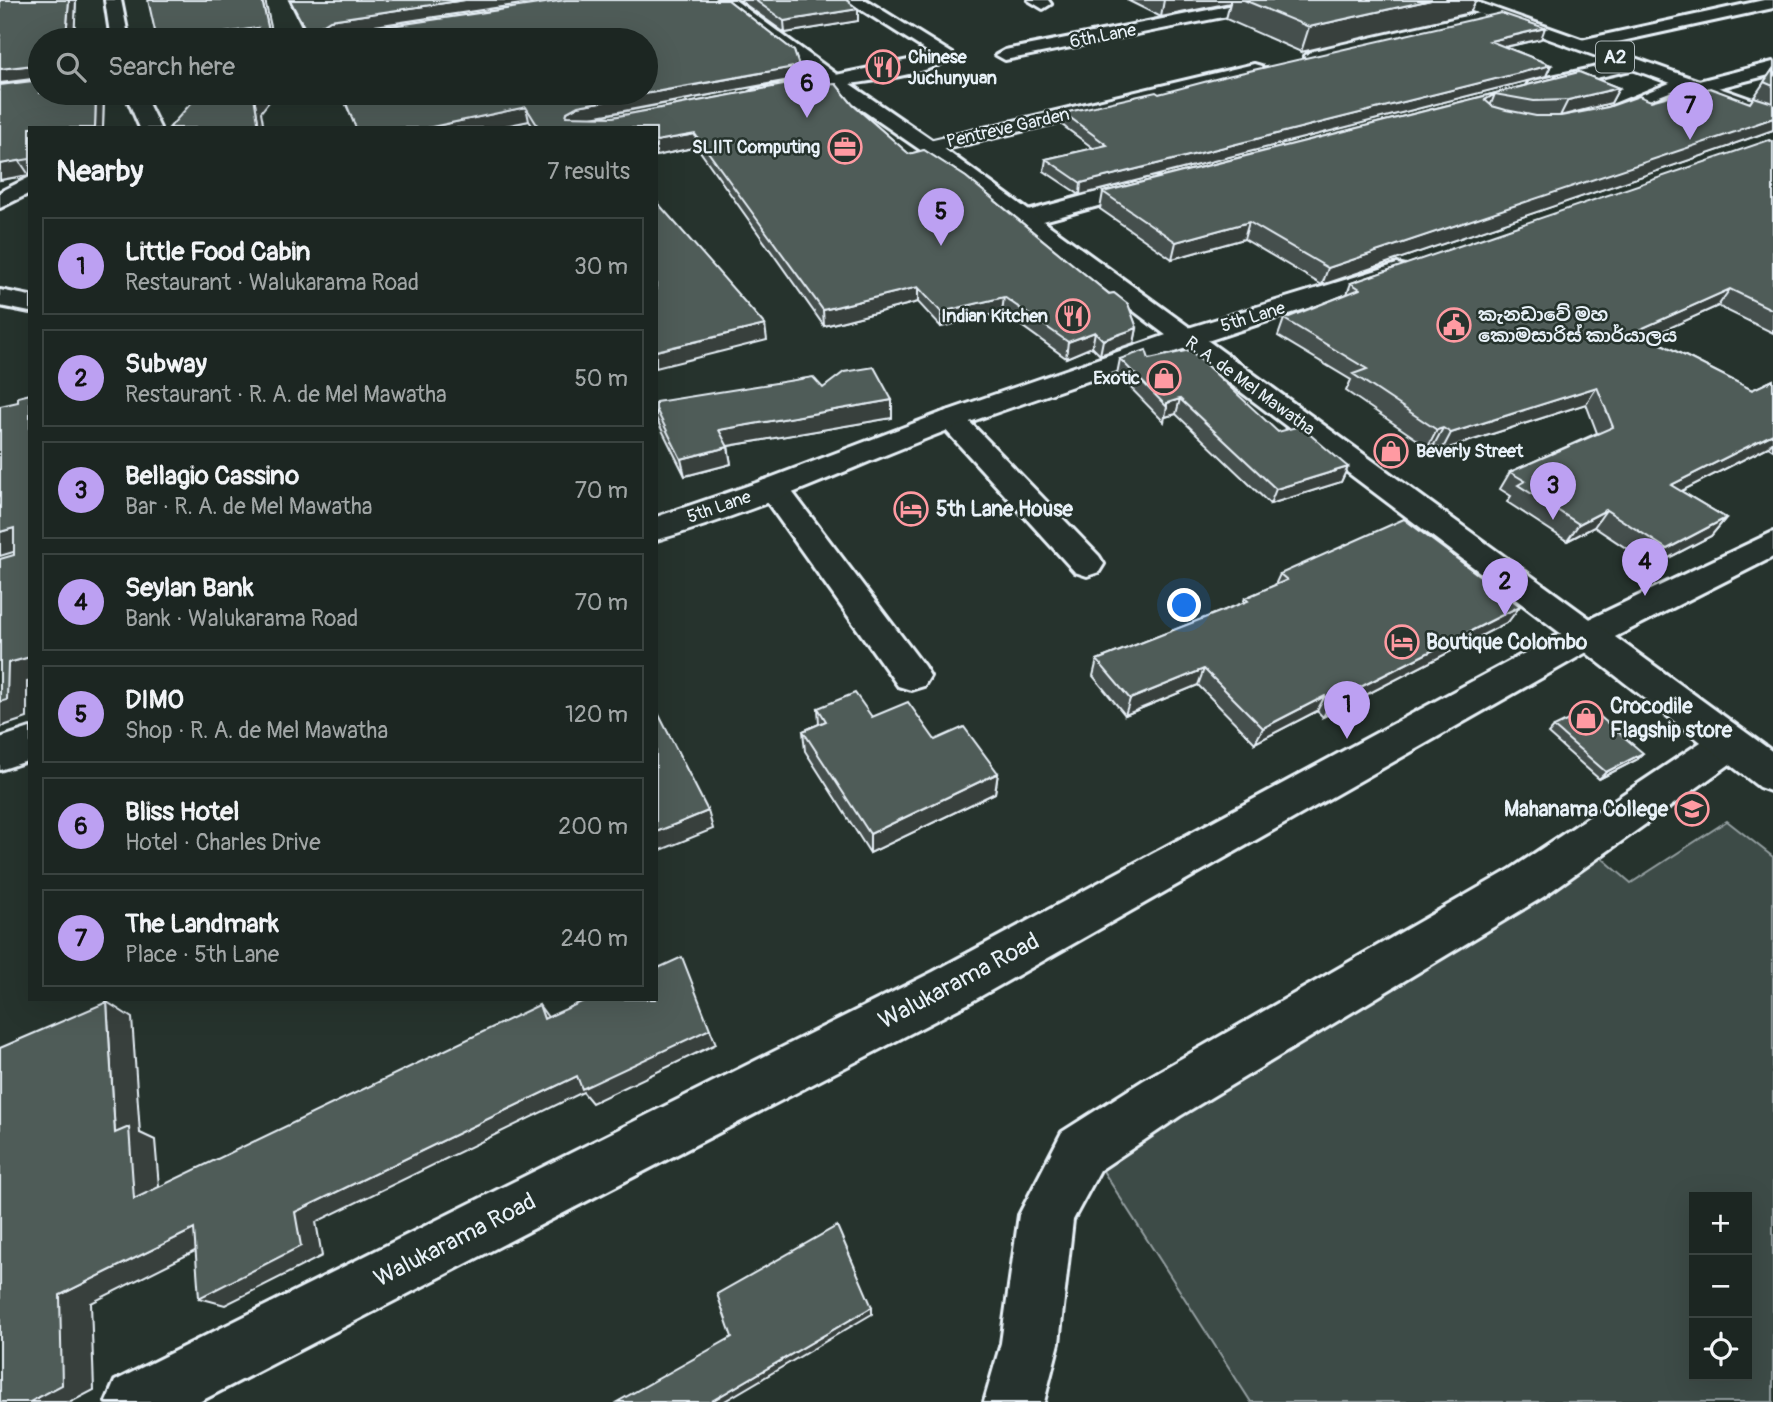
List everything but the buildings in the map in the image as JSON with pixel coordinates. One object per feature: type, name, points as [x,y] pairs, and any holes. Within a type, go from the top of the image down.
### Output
[{"type":"main road","points":[[113,0],[118,28]]},
{"type":"main road","name":"R. A. de Mel Mawatha","points":[[725,0],[833,81],[929,147],[1773,775]]},
{"type":"main road","points":[[736,98],[924,64],[938,60],[944,54],[855,0]]},
{"type":"main road","name":"6th Lane","points":[[1005,55],[1284,0]]},
{"type":"main road","name":"A2","points":[[1456,0],[1773,114]]},
{"type":"main road","points":[[1581,46],[1773,3]]},
{"type":"main road","points":[[1300,59],[1496,15]]},
{"type":"main road","points":[[1519,90],[1633,64]]},
{"type":"main road","name":"Pentreve Garden","points":[[929,147],[1273,66]]},
{"type":"main road","points":[[1690,85],[1773,68]]},
{"type":"main road","points":[[139,105],[149,126]]},
{"type":"main road","points":[[1025,219],[1176,178]]},
{"type":"main road","points":[[0,201],[28,185]]},
{"type":"main road","name":"5th Lane","points":[[658,528],[774,488],[951,419],[1185,338],[1415,265]]},
{"type":"main road","points":[[0,299],[28,304]]},
{"type":"main road","points":[[951,419],[1087,564]]},
{"type":"main road","points":[[774,488],[911,676]]},
{"type":"main road","name":"Walukarama Road","points":[[136,1402],[950,988],[1588,635],[1773,543]]},
{"type":"main road","points":[[1014,1402],[1031,1343],[1046,1215],[1081,1151],[1174,1091],[1527,883],[1730,743]]},
{"type":"main road","points":[[0,754],[28,745]]},
{"type":"lane","points":[[1591,119],[1690,85]]},
{"type":"shaded area","points":[[1727,821],[1773,857],[1773,1402],[1251,1402],[1082,1138],[1574,834],[1631,883]]},
{"type":"place","name":"Chinese Juchunyuan","points":[[883,67]]},
{"type":"place","name":"Bliss Hotel","points":[[807,118]]},
{"type":"place","name":"The Landmark","points":[[1690,140]]},
{"type":"place","name":"SLIIT Computing","points":[[845,147]]},
{"type":"place","name":"DIMO","points":[[941,246]]},
{"type":"place","name":"Indian Kitchen","points":[[1073,316]]},
{"type":"place","name":"කැනඩාවේ මහ කොමසාරිස් කාර්යාලය","points":[[1454,325]]},
{"type":"place","name":"Exotic","points":[[1164,378]]},
{"type":"place","name":"Beverly Street","points":[[1391,451]]},
{"type":"place","name":"5th Lane House","points":[[911,509]]},
{"type":"place","name":"Bellagio Cassino","points":[[1553,520]]},
{"type":"place","name":"Seylan Bank","points":[[1645,596]]},
{"type":"place","name":"Subway","points":[[1505,616]]},
{"type":"place","name":"Boutique Colombo","points":[[1402,642]]},
{"type":"place","name":"Crocodile Flagship store","points":[[1586,718]]},
{"type":"place","name":"Little Food Cabin","points":[[1347,739]]},
{"type":"place","name":"Mahanama College","points":[[1692,809]]}]
